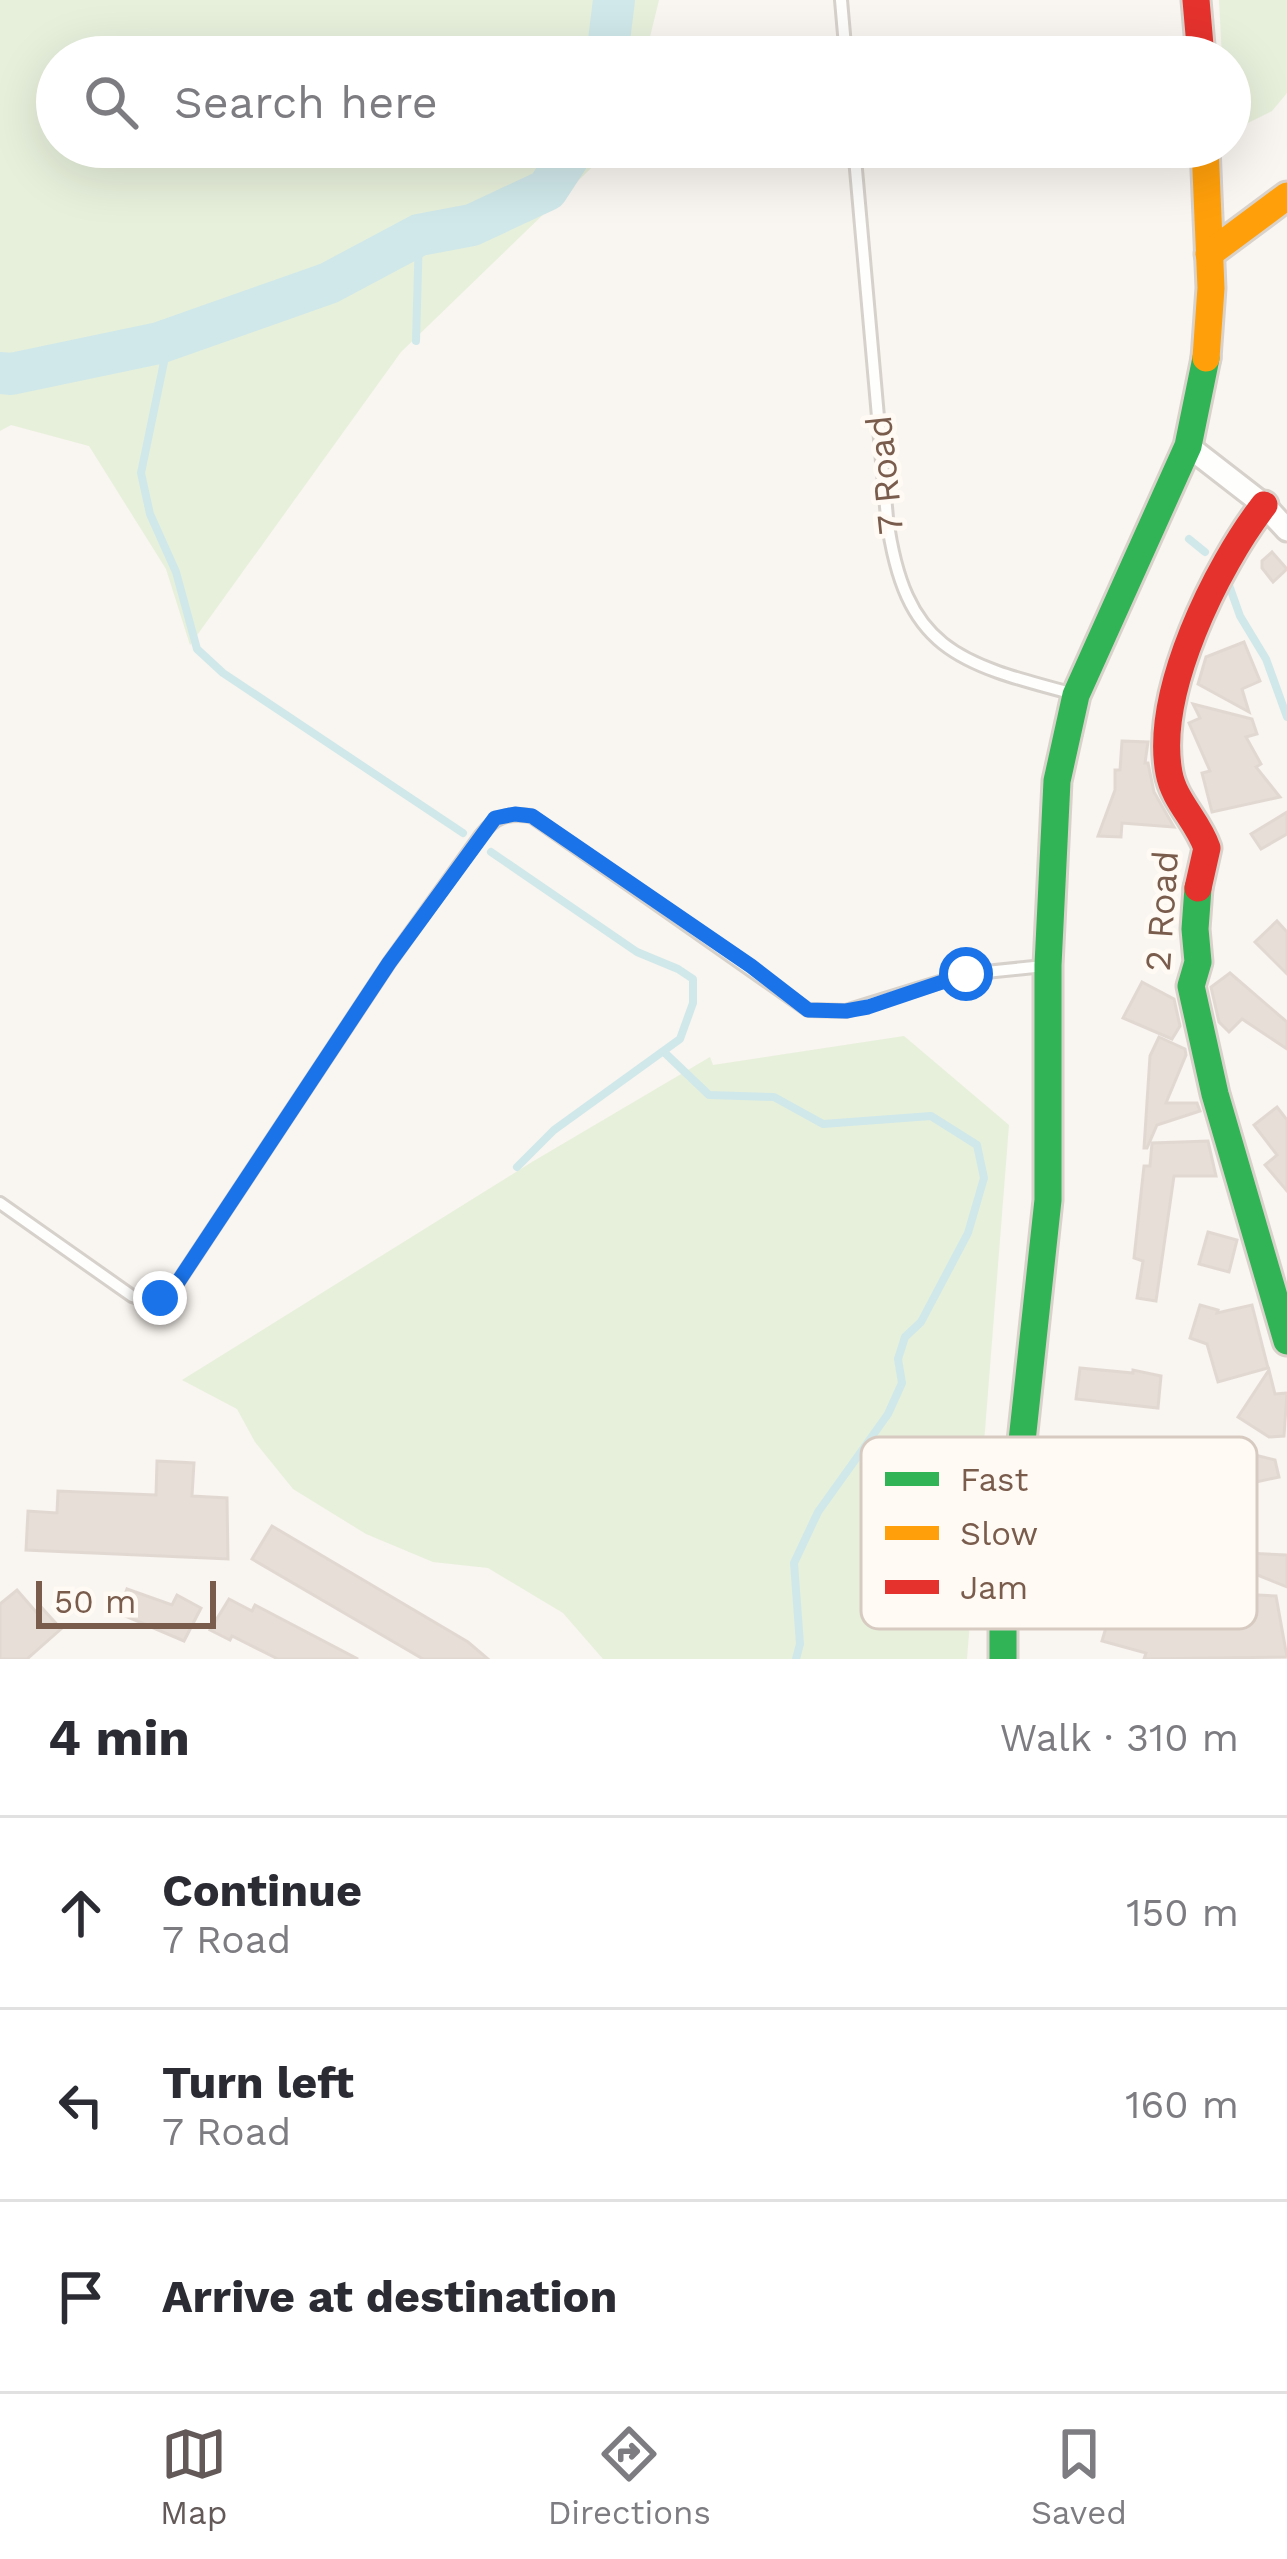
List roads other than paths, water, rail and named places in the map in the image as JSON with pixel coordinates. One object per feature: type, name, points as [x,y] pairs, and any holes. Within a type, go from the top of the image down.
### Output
[{"type":"main road","points":[[1196,0],[1199,36]]},
{"type":"main road","points":[[1022,1437],[1048,1200],[1048,965],[1057,781],[1076,695],[1188,446],[1208,348],[1205,168]]},
{"type":"main road","points":[[1209,254],[1287,196]]},
{"type":"main road","name":"2 Road","points":[[1264,505],[1227,557],[1215,584],[1173,697],[1165,740],[1175,795],[1207,848],[1196,911],[1198,962],[1191,986],[1195,1008],[1221,1116],[1287,1341]]},
{"type":"main road","points":[[1003,1659],[1004,1629]]},
{"type":"street","points":[[1188,446],[1264,505],[1287,530]]},
{"type":"lane","points":[[841,0],[844,36]]},
{"type":"lane","name":"7 Road","points":[[856,168],[887,518],[904,596],[941,644],[979,667],[1076,695]]},
{"type":"lane","points":[[0,1203],[132,1296],[149,1301],[172,1291],[389,963],[481,836],[495,818],[504,815],[532,816],[808,1010],[846,1011],[966,974],[1048,965]]},
{"type":"waterway","points":[[610,36],[614,0]]},
{"type":"waterway","points":[[0,373],[159,343],[329,283],[419,235],[472,225],[547,190],[561,168]]},
{"type":"waterway","points":[[416,341],[419,235]]},
{"type":"waterway","points":[[159,343],[164,362],[141,473],[150,514],[176,572],[197,649],[223,673],[463,833]]},
{"type":"waterway","points":[[1189,539],[1205,552]]},
{"type":"waterway","points":[[1229,585],[1240,616],[1266,659],[1287,717]]},
{"type":"waterway","points":[[491,852],[637,952],[693,979],[693,1003],[680,1039],[554,1130],[517,1167]]},
{"type":"waterway","points":[[665,1053],[709,1095],[774,1097],[823,1124],[931,1116],[977,1145],[984,1178],[968,1233],[921,1322],[905,1337],[898,1359],[902,1383],[872,1437]]},
{"type":"waterway","points":[[796,1659],[800,1644],[794,1563],[818,1512],[861,1452]]}]
